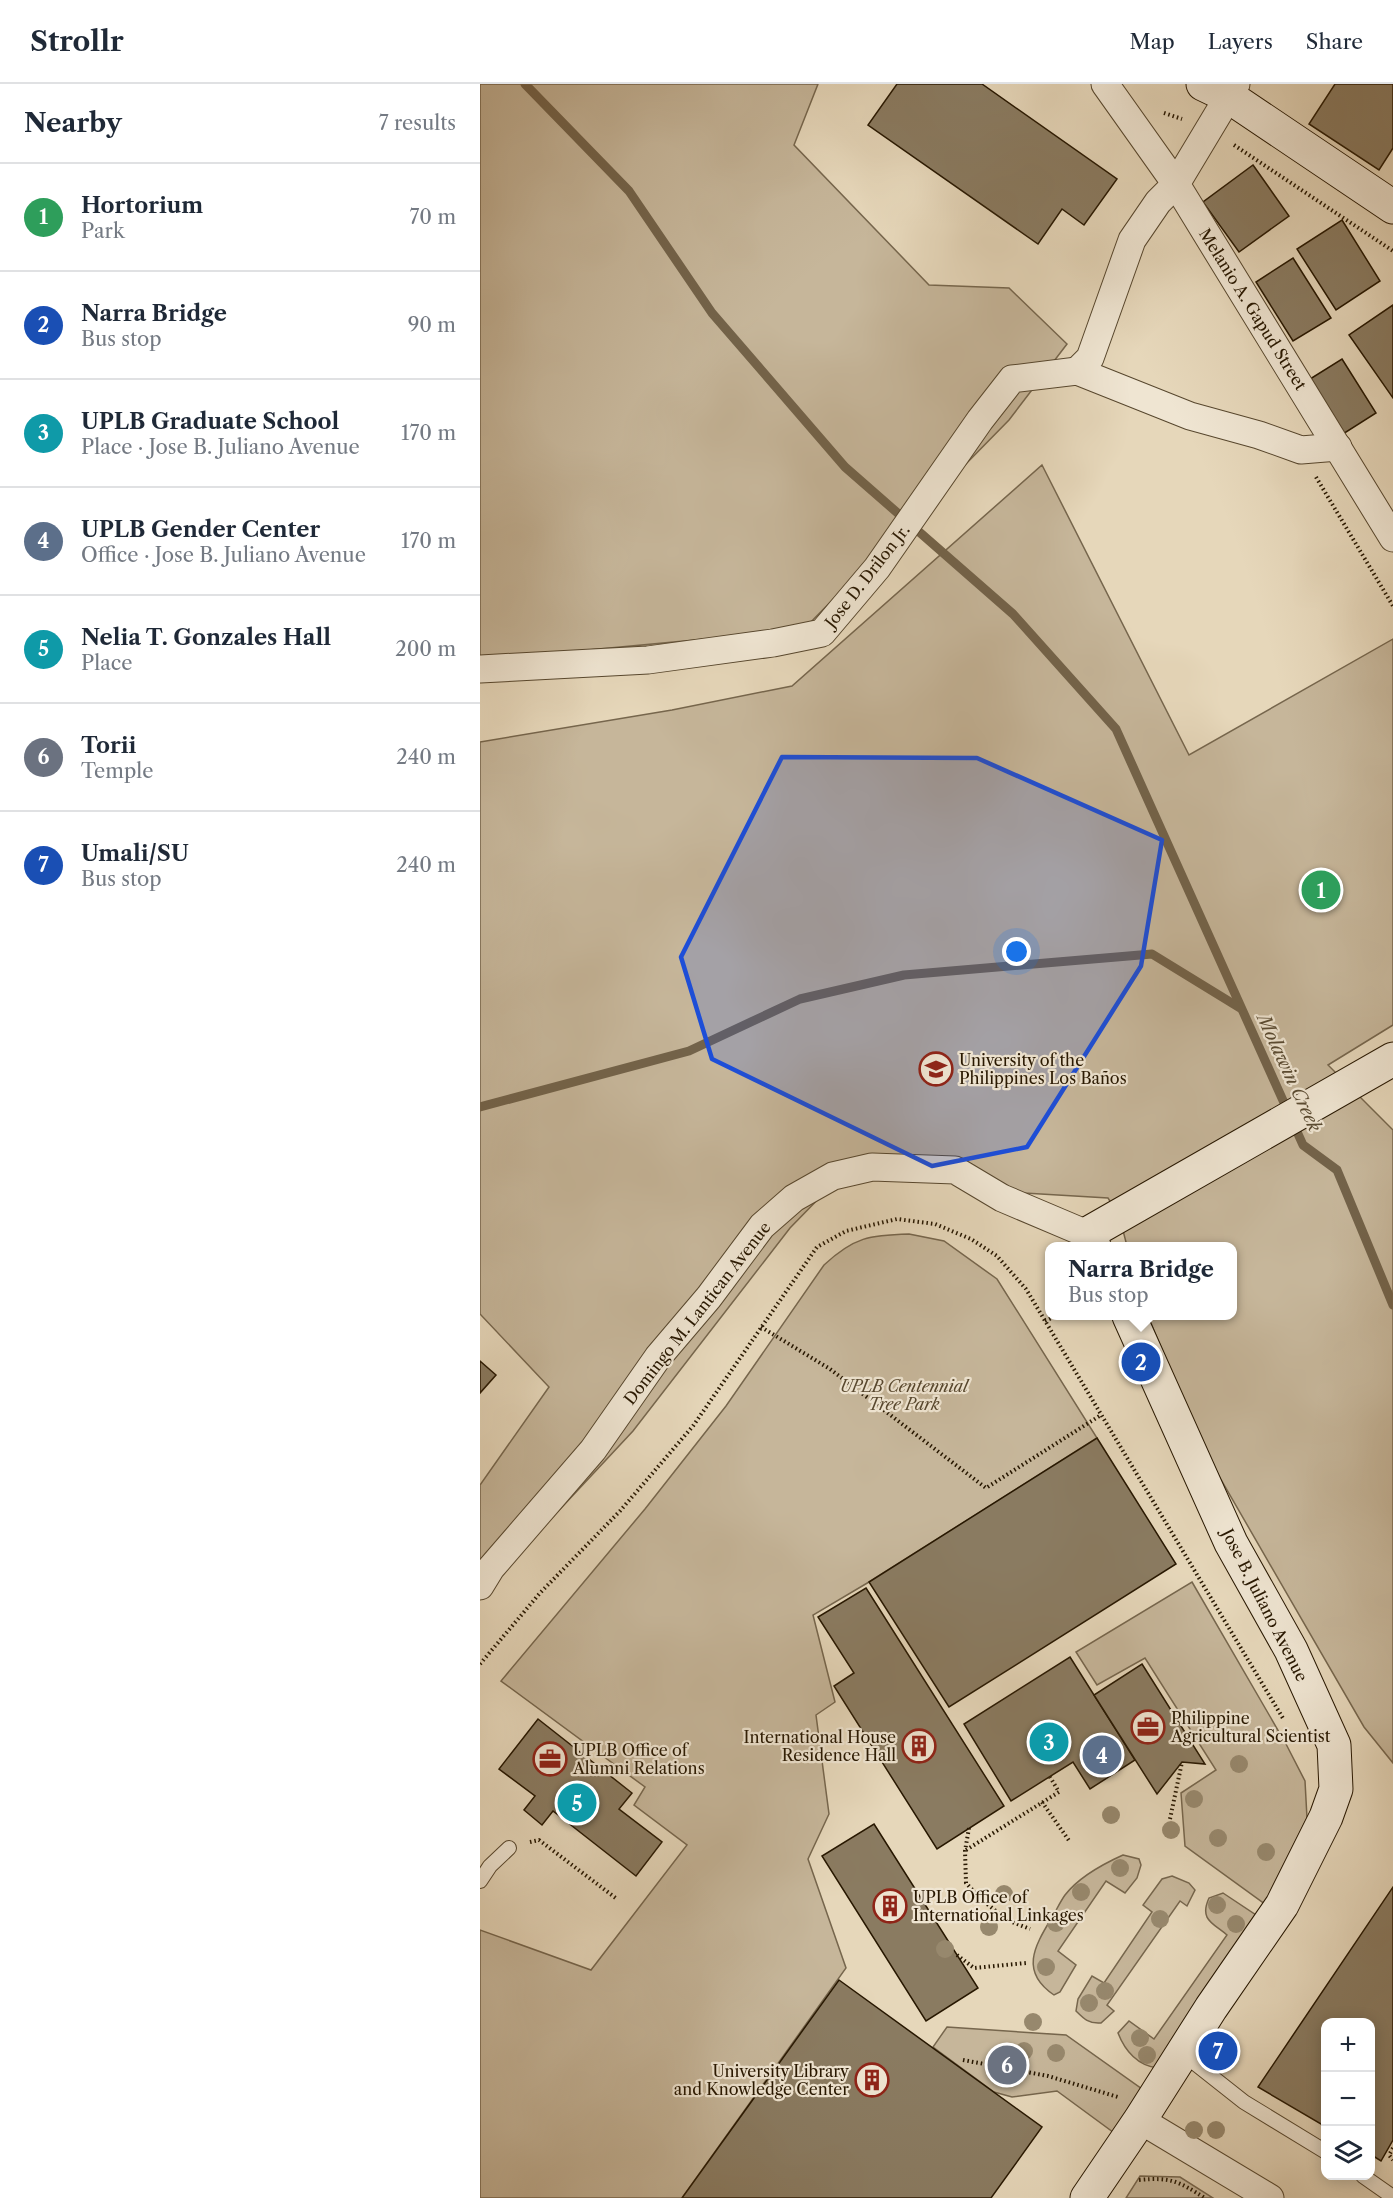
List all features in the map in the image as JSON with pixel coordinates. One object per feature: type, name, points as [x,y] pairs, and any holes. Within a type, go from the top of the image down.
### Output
[{"type":"street","name":"Melanio A. Gapud Street","points":[[1105,84],[1176,184],[1393,538]]},
{"type":"street","points":[[1077,371],[1090,358],[1132,240],[1158,202],[1176,184],[1209,128],[1222,88],[1393,207]]},
{"type":"street","name":"Jose D. Drilon Jr.","points":[[480,669],[648,660],[772,643],[822,633],[877,568],[980,420],[1012,379],[1077,371],[1190,416],[1259,435],[1301,450],[1338,447]]},
{"type":"street","name":"Domingo M. Lantican Avenue","points":[[480,1586],[491,1568],[593,1450],[658,1357],[709,1297],[762,1226],[794,1198],[833,1176],[872,1167],[955,1170],[1002,1198],[1090,1240],[1132,1207],[1393,1059]]},
{"type":"street","name":"Jose B. Juliano Avenue","points":[[1087,2198],[1282,1905],[1326,1817],[1335,1789],[1334,1745],[1291,1650],[1231,1543],[1131,1320]]},
{"type":"street","points":[[1145,2112],[1270,2198]]},
{"type":"lane","points":[[480,1881],[490,1866],[509,1848]]},
{"type":"lane","points":[[1182,2053],[1244,2102],[1321,2149]]},
{"type":"lane","points":[[1370,2180],[1393,2197]]},
{"type":"path","points":[[1159,112],[1209,128],[1393,251]]},
{"type":"path","points":[[480,1664],[540,1593],[620,1511],[693,1426],[817,1247],[846,1231],[897,1219],[935,1224],[971,1239],[997,1257],[1026,1290],[1289,1727]]},
{"type":"path","points":[[761,1327],[830,1369],[986,1488],[1101,1415]]},
{"type":"path","points":[[1170,1819],[1182,1762]]},
{"type":"path","points":[[965,1851],[1059,1792],[1050,1777]]},
{"type":"path","points":[[1042,1802],[1070,1842]]},
{"type":"path","points":[[969,1828],[965,1851],[966,1883],[981,1899],[1007,1920],[1030,1929]]},
{"type":"path","points":[[509,1848],[539,1840],[617,1899]]},
{"type":"path","points":[[957,1955],[974,1968],[1026,1963]]},
{"type":"path","points":[[963,2060],[1048,2076],[1114,2096],[1145,2112]]},
{"type":"path","points":[[1393,2148],[1389,2155],[1393,2160]]},
{"type":"path","points":[[1133,2181],[1164,2179],[1177,2181],[1205,2198]]},
{"type":"highlighted area","points":[[782,757],[977,758],[1162,840],[1141,966],[1027,1147],[932,1166],[712,1059],[681,957]]},
{"type":"green space","points":[[480,84],[818,84],[794,145],[929,285],[1009,288],[1067,344],[1009,420],[803,630],[480,660]]},
{"type":"green space","points":[[1042,465],[1189,755],[1393,639],[1393,1025],[1328,1065],[1393,1130],[1393,1763],[1364,1727],[1205,1452],[1150,1320],[1237,1320],[1237,1242],[1126,1242],[1119,1215],[1108,1198],[1024,1193],[898,1174],[829,1188],[790,1228],[633,1431],[535,1536],[480,1588],[480,1485],[549,1387],[480,1314],[480,742],[672,710],[792,686]]},
{"type":"green space","name":"UPLB Centennial Tree Park","points":[[909,1234],[944,1241],[997,1279],[1097,1438],[813,1615],[835,1702],[816,1715],[829,1814],[808,1859],[846,1968],[682,2198],[480,2198],[480,1930],[591,1970],[687,1845],[634,1805],[645,1787],[501,1681],[645,1509],[726,1406],[824,1265],[844,1248],[863,1239],[883,1235]]},
{"type":"green space","points":[[1192,1582],[1305,1781],[1307,1818],[1265,1904],[1185,1846],[1181,1793],[1216,1770],[1145,1658],[1097,1685],[1076,1652]]},
{"type":"green space","points":[[1123,1855],[1139,1859],[1141,1865],[1137,1878],[1125,1893],[1106,1881],[1058,1951],[1076,1965],[1060,1992],[1054,1995],[1043,1986],[1034,1968],[1033,1959],[1040,1939],[1071,1888],[1092,1872]]},
{"type":"green space","points":[[1172,1876],[1189,1883],[1195,1890],[1187,1906],[1180,1901],[1107,2005],[1114,2011],[1101,2023],[1087,2020],[1076,2011],[1078,1999],[1092,1976],[1104,1983],[1152,1912],[1143,1905],[1162,1879]]},
{"type":"green space","points":[[1223,1893],[1259,1917],[1158,2068],[1144,2064],[1133,2057],[1124,2046],[1118,2033],[1129,2021],[1154,2039],[1227,1935],[1209,1920],[1206,1911],[1209,1898]]},
{"type":"green space","points":[[947,2027],[1066,2035],[1149,2094],[1117,2135],[1057,2091],[1012,2097],[994,2092],[933,2047]]},
{"type":"green space","points":[[1140,2176],[1180,2177],[1213,2198],[1126,2198]]},
{"type":"building","points":[[897,84],[982,84],[1117,179],[1084,225],[1062,209],[1038,244],[868,125]]},
{"type":"building","points":[[1335,84],[1393,84],[1393,148],[1379,170],[1309,124]]},
{"type":"building","points":[[1253,165],[1289,216],[1239,252],[1203,202]]},
{"type":"building","points":[[1342,220],[1380,281],[1336,310],[1297,249]]},
{"type":"building","points":[[1293,258],[1331,318],[1293,341],[1256,282]]},
{"type":"building","points":[[1393,305],[1393,398],[1349,335]]},
{"type":"building","points":[[1342,359],[1376,413],[1343,434],[1310,379]]},
{"type":"building","points":[[480,1361],[496,1375],[480,1393]]},
{"type":"building","points":[[1097,1438],[1176,1564],[949,1707],[869,1582]]},
{"type":"building","name":"International House Residence Hall","points":[[866,1588],[1004,1806],[937,1849],[834,1686],[854,1673],[818,1617]]},
{"type":"building","points":[[1070,1657],[1135,1760],[1090,1789],[1073,1762],[1011,1801],[964,1724]]},
{"type":"building","name":"Philippine Agricultural Scientist","points":[[1142,1664],[1205,1764],[1182,1762],[1157,1794],[1094,1695]]},
{"type":"building","points":[[538,1719],[632,1793],[619,1809],[662,1842],[636,1876],[553,1811],[542,1825],[524,1810],[535,1796],[499,1769]]},
{"type":"building","name":"UPLB Office of International Linkages","points":[[874,1824],[978,1988],[926,2021],[822,1856]]},
{"type":"building","points":[[1393,1887],[1393,2140],[1381,2161],[1375,2157],[1375,2018],[1321,2018],[1321,2124],[1258,2087]]},
{"type":"building","name":"University Library and Knowledge Center","points":[[839,1980],[1042,2127],[991,2198],[682,2198]]},
{"type":"waterway","name":"Molawin Creek","points":[[525,84],[629,191],[712,313],[845,467],[1013,614],[1116,729],[1303,1145],[1337,1170],[1393,1305]]},
{"type":"waterway","points":[[480,1107],[689,1051],[800,999],[904,975],[1152,954],[1240,1008]]},
{"type":"place","name":"Hortorium","points":[[1321,890]]},
{"type":"place","name":"University of the Philippines Los Baños","points":[[936,1069]]},
{"type":"place","name":"Narra Bridge","points":[[1141,1362]]},
{"type":"place","name":"Philippine Agricultural Scientist","points":[[1148,1727]]},
{"type":"place","name":"UPLB Graduate School","points":[[1049,1742]]},
{"type":"place","name":"International House Residence Hall","points":[[919,1746]]},
{"type":"place","name":"UPLB Gender Center","points":[[1102,1755]]},
{"type":"place","name":"UPLB Office of Alumni Relations","points":[[550,1759]]},
{"type":"place","name":"Nelia T. Gonzales Hall","points":[[577,1803]]},
{"type":"place","name":"UPLB Office of International Linkages","points":[[890,1906]]},
{"type":"place","name":"Umali/SU","points":[[1218,2051]]},
{"type":"place","name":"Torii","points":[[1007,2065]]},
{"type":"place","name":"University Library and Knowledge Center","points":[[872,2080]]}]
